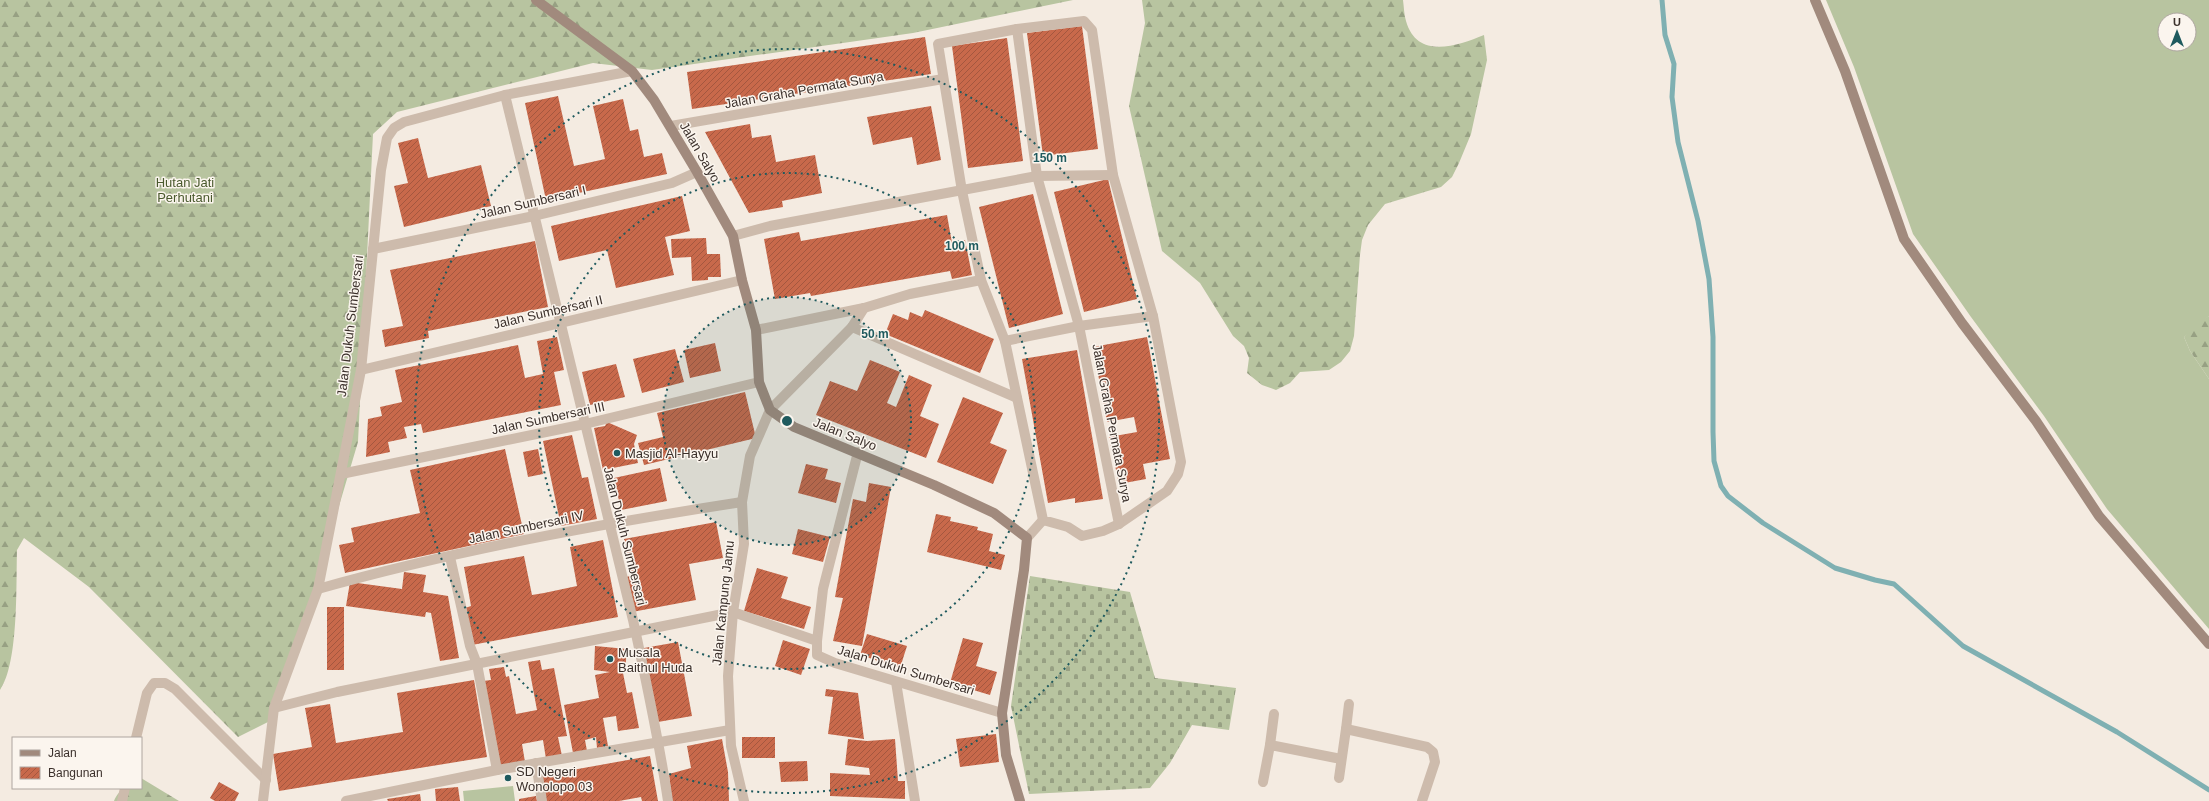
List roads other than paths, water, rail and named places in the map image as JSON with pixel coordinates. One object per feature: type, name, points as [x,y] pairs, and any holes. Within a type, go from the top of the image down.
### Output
[{"type":"street","name":"Jalan Salyo","points":[[536,0],[632,71],[671,126],[733,236],[742,280],[756,330],[759,382],[770,410],[794,427],[858,452],[994,513],[1027,538]]},
{"type":"street","points":[[1815,0],[1845,71],[1904,239],[1962,323],[2036,421],[2099,516],[2209,644]]},
{"type":"street","name":"Jalan Graha Permata Surya","points":[[1084,21],[1090,26],[1113,175],[1153,316],[1181,462],[1178,474],[1167,491],[1119,524],[1103,531],[1082,536],[1068,527],[1043,520],[1005,341],[982,280],[962,191],[942,79],[938,44],[1017,29],[1084,21]]},
{"type":"street","name":"Jalan Graha Permata Surya","points":[[1017,29],[1036,176],[1079,326],[1119,524]]},
{"type":"street","name":"Jalan Dukuh Sumbersari","points":[[263,801],[274,708],[318,589],[361,370],[381,170],[387,138],[394,128],[408,120],[504,96],[632,71]]},
{"type":"street","name":"Jalan Graha Permata Surya","points":[[671,126],[942,79]]},
{"type":"street","name":"Jalan Dukuh Sumbersari","points":[[504,96],[561,322],[635,633],[648,698],[659,742],[668,801]]},
{"type":"street","name":"Jalan Sumbersari I","points":[[373,249],[534,216],[672,183],[697,172]]},
{"type":"street","points":[[733,236],[750,230],[1036,176],[1113,175]]},
{"type":"street","name":"Jalan Sumbersari II","points":[[361,370],[742,280]]},
{"type":"street","points":[[756,330],[864,308],[910,294],[982,280]]},
{"type":"street","points":[[770,410],[852,327],[864,308]]},
{"type":"street","name":"Jalan Graha Permata Surya","points":[[1005,341],[1079,326],[1153,316]]},
{"type":"street","points":[[852,327],[1016,398]]},
{"type":"street","name":"Jalan Sumbersari III","points":[[341,474],[585,424],[759,382]]},
{"type":"street","name":"Jalan Kampung Jamu","points":[[744,801],[731,746],[728,676],[733,612],[744,544],[742,502],[750,456],[770,410]]},
{"type":"street","name":"Jalan Dukuh Sumbersari","points":[[858,452],[823,589],[817,641],[817,655],[835,663],[1002,713]]},
{"type":"street","name":"Jalan Sumbersari IV","points":[[318,589],[370,574],[608,522],[742,502]]},
{"type":"street","points":[[1020,801],[1006,755],[1002,713],[1024,570],[1027,538],[1043,520]]},
{"type":"street","points":[[450,557],[470,646],[477,664],[497,770]]},
{"type":"street","points":[[274,708],[337,692],[563,645],[635,633],[733,612],[817,641]]},
{"type":"street","points":[[896,682],[915,801]]},
{"type":"street","points":[[136,737],[147,693],[154,683],[165,683],[174,689],[266,780]]},
{"type":"street","points":[[1339,778],[1349,704]]},
{"type":"street","points":[[1264,782],[1274,714]]},
{"type":"street","points":[[1346,729],[1427,747],[1433,752],[1434,762],[1422,801]]},
{"type":"street","points":[[346,801],[497,770],[730,730]]},
{"type":"street","points":[[1270,745],[1341,759]]},
{"type":"street","points":[[536,763],[542,801]]},
{"type":"street","points":[[122,801],[125,789]]},
{"type":"waterway","points":[[1662,0],[1665,35],[1674,64],[1672,97],[1678,142],[1698,221],[1709,279],[1713,337],[1714,461],[1721,486],[1728,496],[1763,523],[1835,568],[1894,584],[1963,646],[2117,732],[2209,790]]},
{"type":"place","name":"Masjid Al-Hayyu","points":[[617,453]]},
{"type":"place","name":"Musala Baithul Huda","points":[[610,659]]},
{"type":"place","name":"SD Negeri Wonolopo 03","points":[[508,778]]},
{"type":"park label","name":"Hutan Jati Perhutani","points":[[185,190]]}]
